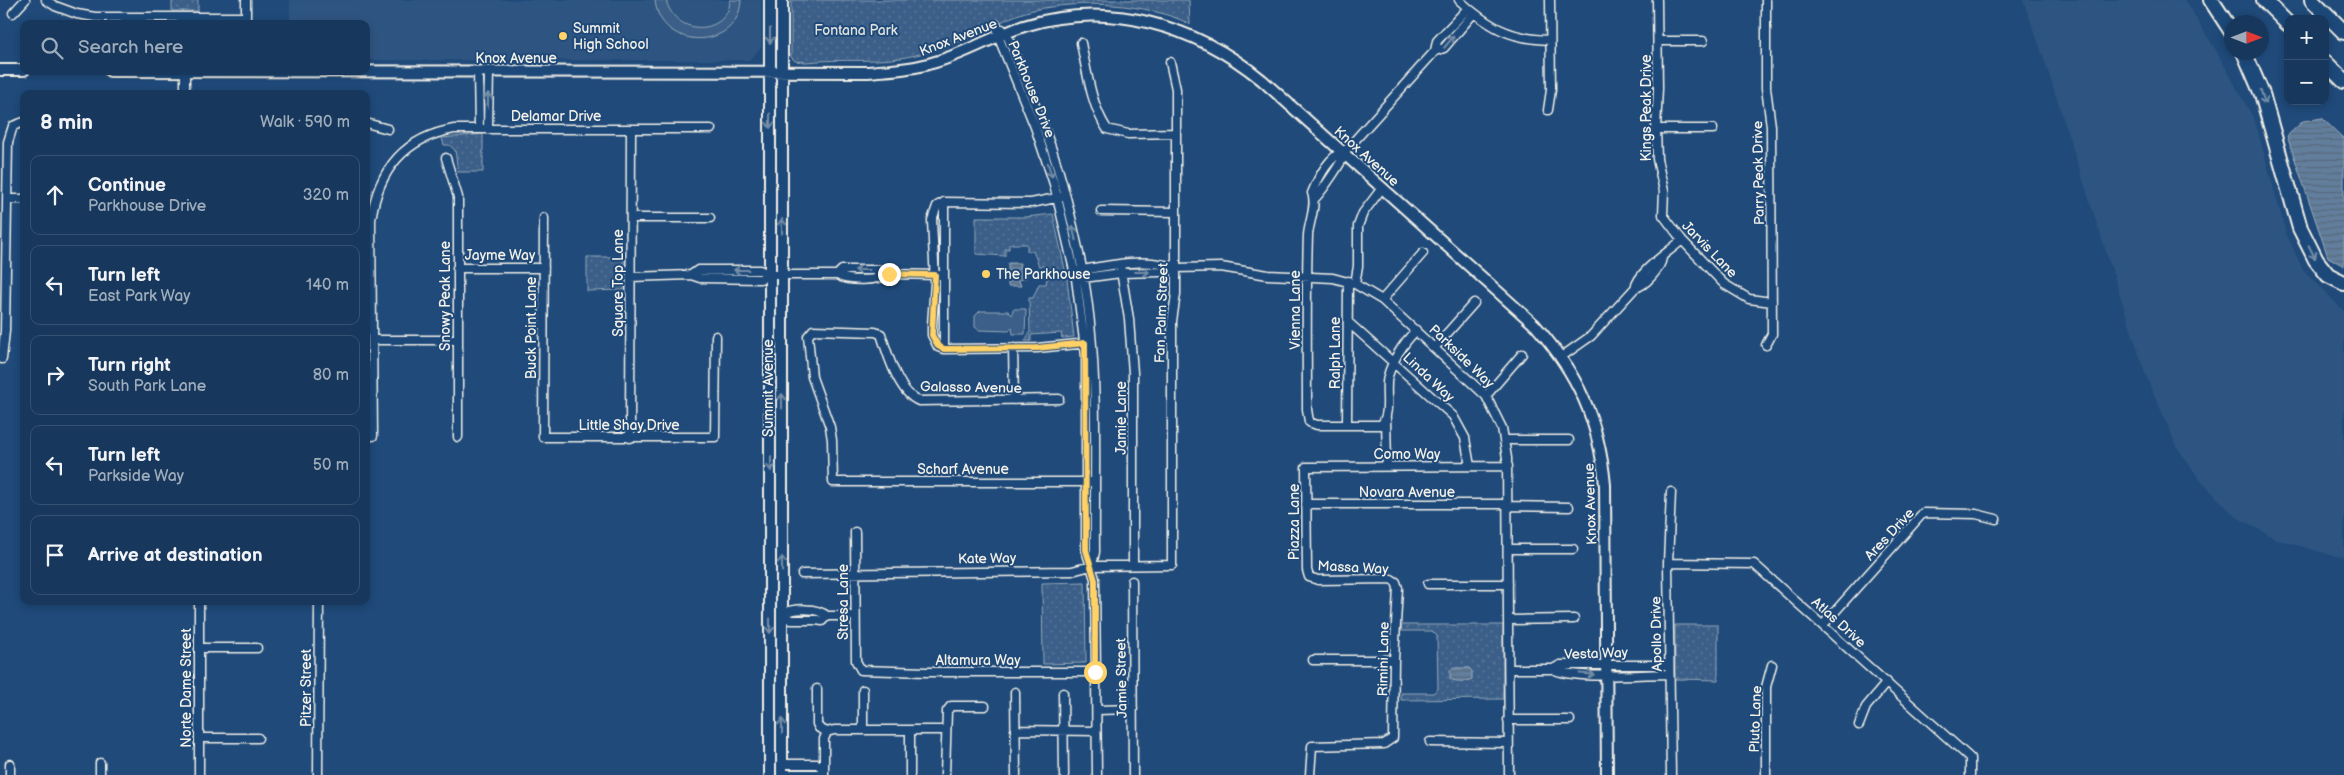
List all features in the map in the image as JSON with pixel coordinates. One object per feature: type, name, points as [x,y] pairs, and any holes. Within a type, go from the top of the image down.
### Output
[{"type":"highway","points":[[2211,0],[2224,20]]},
{"type":"highway","points":[[2264,0],[2284,20]]},
{"type":"highway","points":[[2312,0],[2344,32]]},
{"type":"highway","points":[[2247,60],[2262,94],[2300,228],[2316,260],[2328,274],[2344,283]]},
{"type":"highway","points":[[2329,66],[2344,81]]},
{"type":"street","points":[[13,13],[26,0]]},
{"type":"street","points":[[46,0],[55,6],[76,14],[95,17],[164,20]]},
{"type":"street","points":[[202,20],[246,17],[246,0]]},
{"type":"street","name":"Summit Avenue","points":[[770,0],[770,775]]},
{"type":"street","name":"Summit Avenue","points":[[782,0],[782,775]]},
{"type":"street","points":[[1460,0],[1491,26],[1508,34],[1527,39],[1550,40]]},
{"type":"street","points":[[1548,110],[1551,90],[1550,0]]},
{"type":"street","name":"Kings Peak Drive","points":[[1657,0],[1656,128],[1657,159],[1664,191],[1663,215]]},
{"type":"street","name":"Parry Peak Drive","points":[[1766,0],[1766,94],[1771,126],[1772,302],[1772,334],[1766,345]]},
{"type":"street","name":"Vienna Lane","points":[[1347,425],[1317,425],[1310,422],[1307,409],[1308,234],[1314,199],[1319,196],[1344,152],[1435,51],[1444,48],[1471,10]]},
{"type":"street","name":"Knox Avenue","points":[[370,71],[868,72],[907,69],[952,57],[1002,34],[1049,20],[1090,16],[1147,21],[1186,33],[1238,60],[1344,152],[1535,325],[1561,357],[1588,406],[1599,439],[1606,505],[1607,775]]},
{"type":"street","name":"Parkhouse Drive","points":[[1002,34],[1051,148],[1079,274],[1088,343],[1091,482],[1086,550],[1095,580],[1097,775]]},
{"type":"street","points":[[1658,41],[1703,41]]},
{"type":"street","points":[[1080,44],[1089,83],[1101,121],[1107,130],[1128,134],[1176,134]]},
{"type":"street","name":"Fan Palm Street","points":[[1170,62],[1176,89],[1176,294],[1172,322],[1172,565]]},
{"type":"street","points":[[0,70],[20,70]]},
{"type":"street","points":[[479,128],[484,71]]},
{"type":"street","points":[[484,71],[488,128]]},
{"type":"street","points":[[185,75],[186,90]]},
{"type":"street","points":[[2,359],[5,331],[8,142],[13,126],[20,123]]},
{"type":"street","points":[[370,124],[388,129]]},
{"type":"street","name":"Delamar Drive","points":[[370,239],[371,220],[377,190],[390,166],[406,150],[440,132],[479,128],[711,129]]},
{"type":"street","points":[[1656,128],[1713,129]]},
{"type":"street","name":"Square Top Lane","points":[[630,438],[631,129]]},
{"type":"street","name":"Snowy Peak Lane","points":[[446,158],[458,197],[458,437]]},
{"type":"street","name":"Ralph Lane","points":[[1347,425],[1348,322],[1351,283],[1358,266],[1358,226],[1363,213],[1382,188]]},
{"type":"street","points":[[1062,197],[1031,203],[944,202],[936,206],[932,220],[935,275],[932,335],[938,346],[944,349],[1013,348],[1088,343]]},
{"type":"street","points":[[7,199],[20,199]]},
{"type":"street","points":[[944,202],[944,349]]},
{"type":"street","points":[[1101,211],[1176,212]]},
{"type":"street","name":"Jarvis Lane","points":[[1663,215],[1682,240],[1724,284],[1748,299],[1772,302]]},
{"type":"street","name":"Buck Point Lane","points":[[543,437],[544,218]]},
{"type":"street","points":[[631,218],[710,218]]},
{"type":"street","points":[[1561,357],[1591,336],[1635,288],[1637,281],[1658,259],[1662,258],[1682,240]]},
{"type":"street","points":[[1382,300],[1423,253]]},
{"type":"street","name":"Parkside Way","points":[[1079,274],[1121,269],[1161,272],[1176,268],[1221,267],[1268,275],[1308,275],[1351,283],[1382,300],[1486,396],[1495,410],[1505,440],[1508,466],[1509,775]]},
{"type":"street","name":"Jayme Way","points":[[457,268],[544,268]]},
{"type":"street","name":"Jamie Lane","points":[[1121,269],[1129,319],[1133,373],[1133,564]]},
{"type":"street","points":[[691,275],[698,270],[760,270],[770,275]]},
{"type":"street","points":[[720,270],[720,279]]},
{"type":"street","points":[[630,277],[691,275],[700,278],[760,279],[770,275],[837,275],[842,270],[882,270],[889,274],[944,274]]},
{"type":"street","points":[[1435,347],[1474,303]]},
{"type":"street","name":"Delamar Drive","points":[[370,308],[373,436]]},
{"type":"street","name":"Linda Way","points":[[1348,322],[1394,361],[1453,416],[1465,438],[1470,466]]},
{"type":"street","name":"Galasso Avenue","points":[[833,482],[831,433],[812,377],[808,336],[812,330],[874,332],[881,334],[891,366],[912,399],[919,402],[1059,399]]},
{"type":"street","points":[[1387,466],[1386,386],[1394,361],[1404,343],[1416,330]]},
{"type":"street","name":"Little Shay Drive","points":[[543,437],[715,437],[716,336]]},
{"type":"street","points":[[372,340],[457,340]]},
{"type":"street","points":[[1013,348],[1014,400]]},
{"type":"street","points":[[1486,396],[1522,354]]},
{"type":"street","points":[[1347,425],[1381,425],[1387,416]]},
{"type":"street","points":[[1505,440],[1569,440]]},
{"type":"street","name":"Como Way","points":[[1306,467],[1508,466]]},
{"type":"street","name":"Piazza Lane","points":[[1306,467],[1307,570],[1309,578]]},
{"type":"street","name":"Scharf Avenue","points":[[833,482],[1091,482]]},
{"type":"street","name":"Apollo Drive","points":[[1670,492],[1668,563],[1671,775]]},
{"type":"street","name":"Novara Avenue","points":[[1306,504],[1569,506]]},
{"type":"street","name":"Ares Drive","points":[[1824,625],[1922,513],[1976,514],[1996,519]]},
{"type":"street","name":"Stresa Lane","points":[[855,532],[856,660],[861,670]]},
{"type":"street","points":[[1508,549],[1573,549]]},
{"type":"street","name":"Atlas Drive","points":[[1668,563],[1754,564],[1970,758],[1970,775]]},
{"type":"street","name":"Kate Way","points":[[802,574],[1072,570],[1091,566],[1172,565]]},
{"type":"street","name":"Massa Way","points":[[1309,578],[1318,580],[1391,580],[1396,582]]},
{"type":"street","name":"Jamie Street","points":[[1132,581],[1133,775]]},
{"type":"street","name":"Rimini Lane","points":[[1310,775],[1312,746],[1384,744],[1393,738],[1394,660],[1398,588],[1396,582]]},
{"type":"street","points":[[1428,584],[1508,584]]},
{"type":"street","name":"Norte Dame Street","points":[[198,605],[199,775]]},
{"type":"street","name":"Pitzer Street","points":[[318,775],[319,605]]},
{"type":"street","points":[[782,614],[791,620],[822,620],[827,616],[855,616]]},
{"type":"street","points":[[1509,620],[1574,619]]},
{"type":"street","points":[[199,648],[257,648]]},
{"type":"street","points":[[1313,660],[1394,660]]},
{"type":"street","points":[[1638,664],[1638,674]]},
{"type":"street","name":"Vesta Way","points":[[1509,670],[1553,669],[1559,673],[1638,664],[1669,669]]},
{"type":"street","name":"Pluto Lane","points":[[1766,775],[1766,687],[1772,665]]},
{"type":"street","name":"Vesta Way","points":[[1606,669],[1638,674],[1669,669]]},
{"type":"street","name":"Altamura Way","points":[[861,670],[1095,672]]},
{"type":"street","points":[[1859,725],[1866,707],[1887,682]]},
{"type":"street","points":[[817,689],[817,724],[819,728],[827,732],[834,730],[945,730]]},
{"type":"street","points":[[863,730],[864,690]]},
{"type":"street","points":[[1015,692],[1016,775]]},
{"type":"street","points":[[1063,693],[1064,775]]},
{"type":"street","points":[[945,775],[947,710],[951,706],[985,706]]},
{"type":"street","points":[[1097,710],[1133,709]]},
{"type":"street","points":[[1508,720],[1570,720]]},
{"type":"street","points":[[910,730],[910,775]]},
{"type":"street","points":[[1015,730],[1096,731]]},
{"type":"street","points":[[824,772],[824,739],[827,732]]},
{"type":"street","points":[[199,738],[258,738]]},
{"type":"street","points":[[1430,742],[1508,743]]},
{"type":"street","points":[[100,763],[100,775]]},
{"type":"street","points":[[10,764],[10,775]]},
{"type":"street","points":[[782,764],[817,764],[824,772]]},
{"type":"street","points":[[807,764],[807,774]]},
{"type":"street","points":[[782,775],[824,772]]},
{"type":"shaded area","name":"Summit High School","points":[[290,0],[761,0],[761,48],[749,60],[370,60],[370,20],[290,20]]},
{"type":"shaded area","points":[[2023,0],[2185,0],[2218,54],[2255,121],[2286,233],[2303,270],[2344,311],[2344,557],[2334,556],[2276,539],[2235,516],[2200,480],[2177,447],[2146,376],[2042,53]]},
{"type":"shaded area","points":[[2322,118],[2344,139],[2344,266],[2328,257],[2287,136],[2303,121]]},
{"type":"shaded area","points":[[1008,263],[1020,263],[1019,270],[1027,273],[1026,278],[1019,280],[1021,286],[1008,286]]},
{"type":"shaded area","points":[[1453,668],[1469,668],[1472,671],[1472,679],[1455,681],[1450,679],[1450,671]]},
{"type":"green space","points":[[172,0],[198,0],[198,11],[172,11]]},
{"type":"green space","points":[[655,0],[666,0],[672,13],[680,21],[690,26],[701,27],[712,25],[721,20],[727,11],[730,0],[741,0],[737,17],[727,29],[714,36],[699,39],[683,36],[670,29],[660,17]]},
{"type":"green space","name":"Fontana Park","points":[[791,0],[1189,0],[1190,24],[1153,11],[1133,7],[1092,4],[1071,5],[1033,10],[1017,15],[957,43],[916,55],[875,60],[806,62],[795,61],[791,57]]},
{"type":"green space","points":[[483,134],[483,172],[458,172],[455,150],[449,145],[444,145],[442,138]]},
{"type":"green space","points":[[1053,214],[1067,279],[1074,337],[1062,338],[1061,333],[1031,335],[1031,341],[1025,341],[1030,332],[1029,298],[1033,298],[1039,284],[1046,284],[1048,273],[1046,272],[1046,266],[1039,266],[1033,251],[1027,251],[1027,244],[1009,244],[1009,249],[1005,249],[1005,256],[976,254],[976,217],[1026,217]]},
{"type":"green space","points":[[587,257],[624,257],[624,290],[587,291]]},
{"type":"green space","points":[[1013,309],[1026,309],[1025,334],[1013,334],[1012,327],[1009,331],[979,330],[975,327],[975,316],[980,311],[1008,311],[1012,315]]},
{"type":"green space","points":[[1085,582],[1086,663],[1043,664],[1042,583]]},
{"type":"green space","points":[[1402,625],[1503,625],[1503,699],[1401,700],[1401,693],[1433,693],[1438,689],[1437,636],[1432,631],[1401,631]]},
{"type":"green space","points":[[1675,625],[1718,625],[1718,680],[1675,679]]},
{"type":"place","name":"Summit High School","points":[[563,36]]},
{"type":"place","name":"The Parkhouse","points":[[986,274]]},
{"type":"route","points":[[889,274],[935,275],[932,335],[938,346],[944,349],[1037,348],[1085,343],[1086,550],[1095,580],[1095,672]]}]
